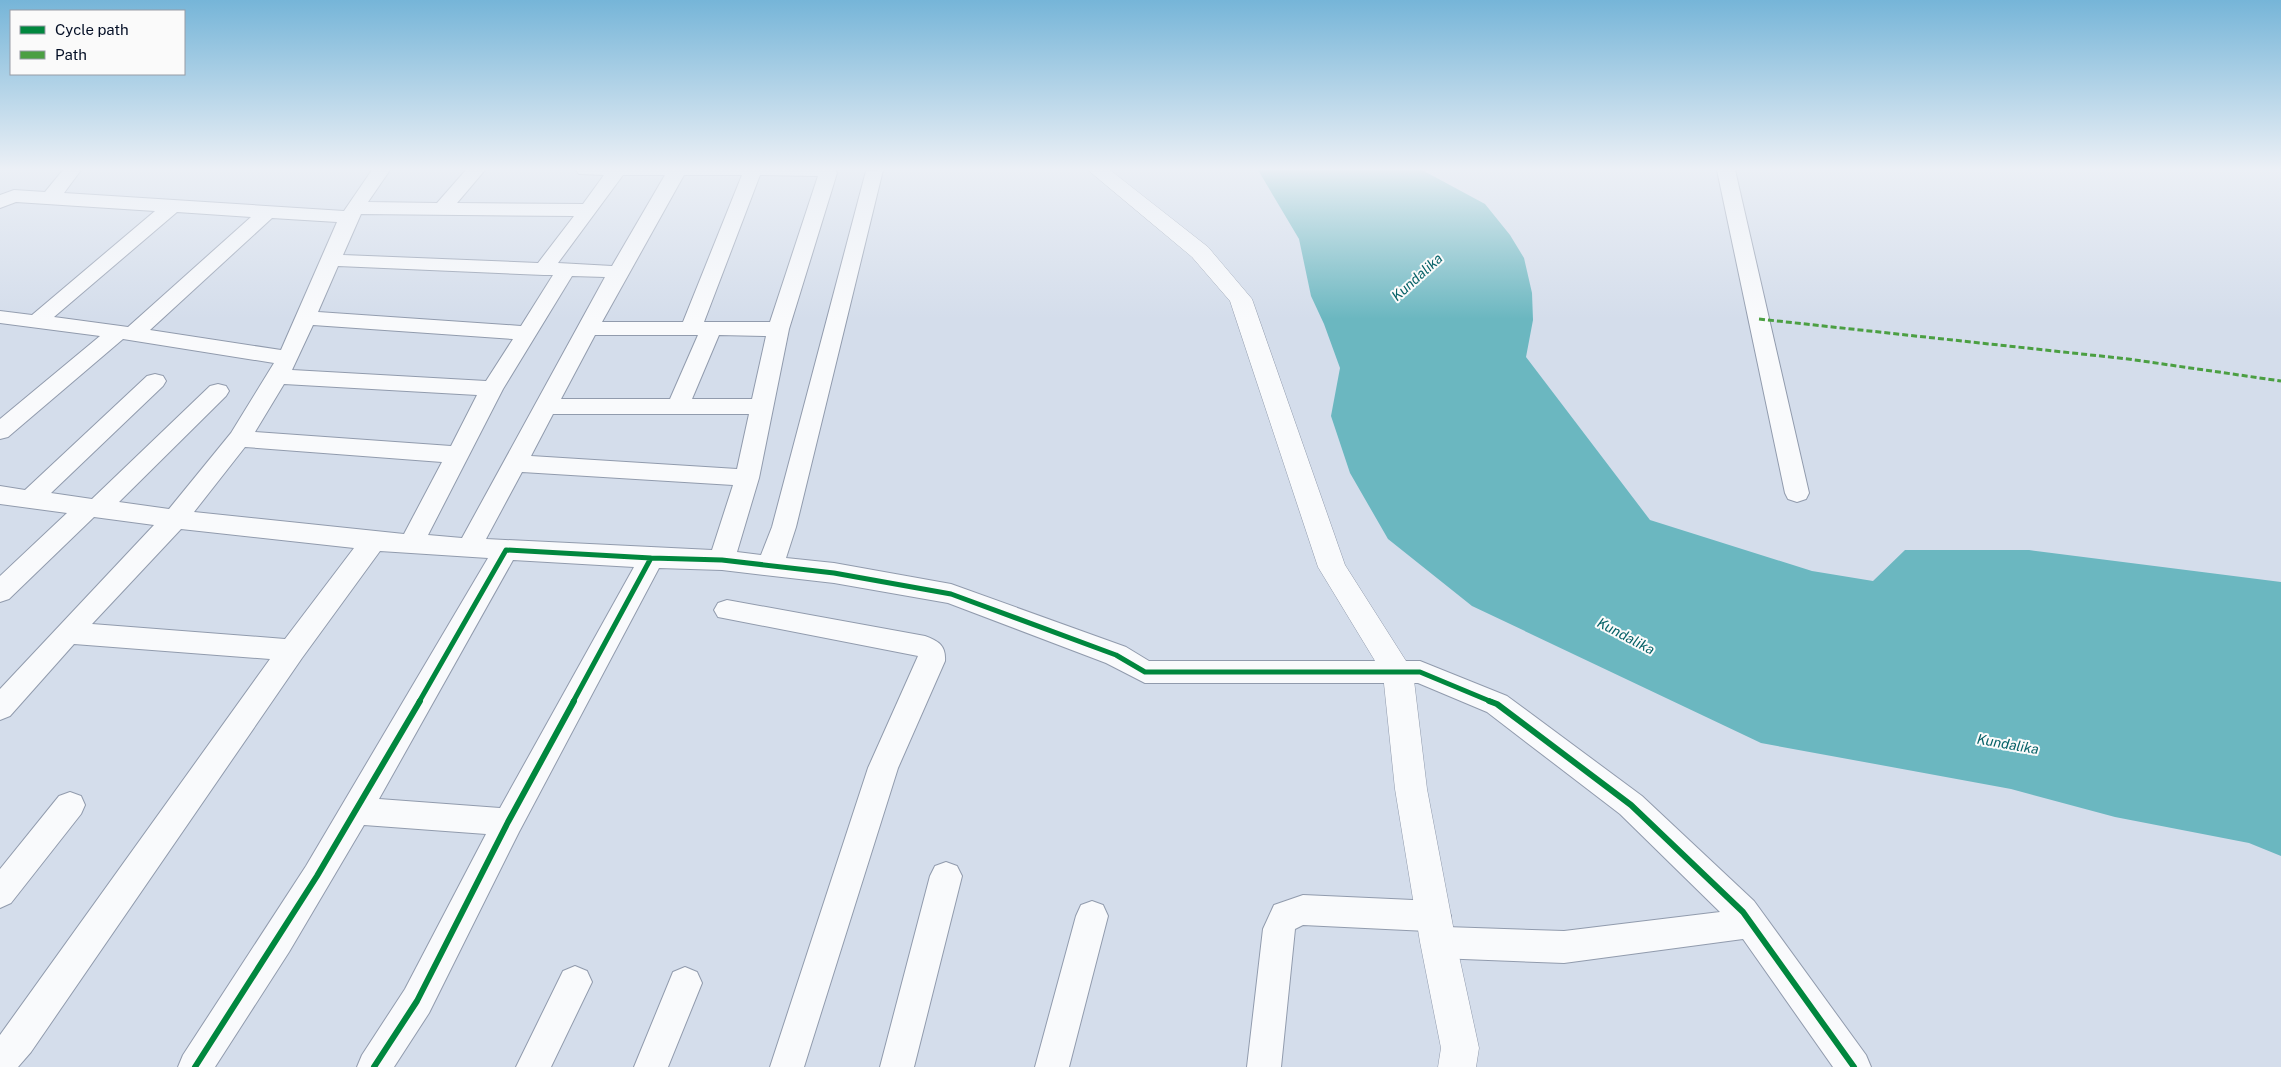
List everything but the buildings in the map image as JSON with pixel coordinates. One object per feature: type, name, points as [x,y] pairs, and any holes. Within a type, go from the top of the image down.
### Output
[{"type":"street","points":[[37,320],[156,220]]},
{"type":"street","points":[[0,431],[126,333],[259,220]]},
{"type":"street","points":[[0,708],[175,519],[239,439],[283,367],[348,220]]},
{"type":"street","points":[[544,269],[580,220]]},
{"type":"street","points":[[470,546],[618,272],[648,220]]},
{"type":"street","points":[[678,406],[738,220]]},
{"type":"street","points":[[722,560],[747,478],[778,329],[813,220]]},
{"type":"street","points":[[770,566],[784,527],[863,220]]},
{"type":"street","points":[[1160,220],[1200,252],[1240,299],[1332,567],[1398,672],[1411,789],[1460,1048],[1457,1067]]},
{"type":"street","points":[[1737,220],[1797,493]]},
{"type":"street","points":[[330,260],[618,272]]},
{"type":"street","points":[[412,543],[492,389],[566,270]]},
{"type":"street","points":[[0,316],[126,333],[283,367],[492,389]]},
{"type":"street","points":[[306,318],[527,333]]},
{"type":"street","points":[[588,328],[702,327],[778,329]]},
{"type":"street","points":[[30,499],[155,382]]},
{"type":"street","points":[[0,592],[94,508],[218,391]]},
{"type":"street","points":[[546,406],[762,406]]},
{"type":"street","points":[[239,439],[458,455]]},
{"type":"street","points":[[516,463],[747,478]]},
{"type":"street","points":[[0,495],[175,519],[373,541],[651,558],[722,560],[834,573],[951,594],[1116,655],[1145,672],[1420,672],[1497,704],[1631,805],[1743,912],[1854,1067]]},
{"type":"street","points":[[0,1061],[18,1040],[292,650],[373,541]]},
{"type":"street","points":[[195,1067],[255,980],[357,811],[506,550]]},
{"type":"street","points":[[374,1067],[417,1001],[508,822],[651,558]]},
{"type":"street","points":[[726,610],[925,647],[932,652],[931,661],[883,768],[787,1067]]},
{"type":"street","points":[[68,634],[292,650]]},
{"type":"street","points":[[0,894],[70,805]]},
{"type":"street","points":[[357,811],[508,822]]},
{"type":"street","points":[[897,1067],[946,876]]},
{"type":"street","points":[[1264,1067],[1280,929],[1285,916],[1303,910],[1564,947],[1751,923]]},
{"type":"street","points":[[1052,1067],[1092,916]]},
{"type":"street","points":[[533,1067],[575,982]]},
{"type":"street","points":[[651,1067],[685,983]]},
{"type":"water","name":"Kundalika","points":[[1288,220],[1498,220],[1524,258],[1532,293],[1533,320],[1526,357],[1650,520],[1812,571],[1873,581],[1905,550],[2029,550],[2281,582],[2281,856],[2249,843],[2115,817],[2011,789],[1761,743],[1472,606],[1388,539],[1350,473],[1331,416],[1340,368],[1324,324],[1311,296],[1299,239]]},
{"type":"marked path","points":[[1759,319],[2128,359],[2281,381]]},
{"type":"cycle path","points":[[195,1067],[278,941],[394,746],[506,550],[651,558],[508,822],[417,1001],[374,1067]]},
{"type":"cycle path","points":[[651,558],[722,560],[834,573],[951,594],[1116,655],[1145,672],[1420,672],[1497,704],[1631,805],[1743,912],[1854,1067]]}]
